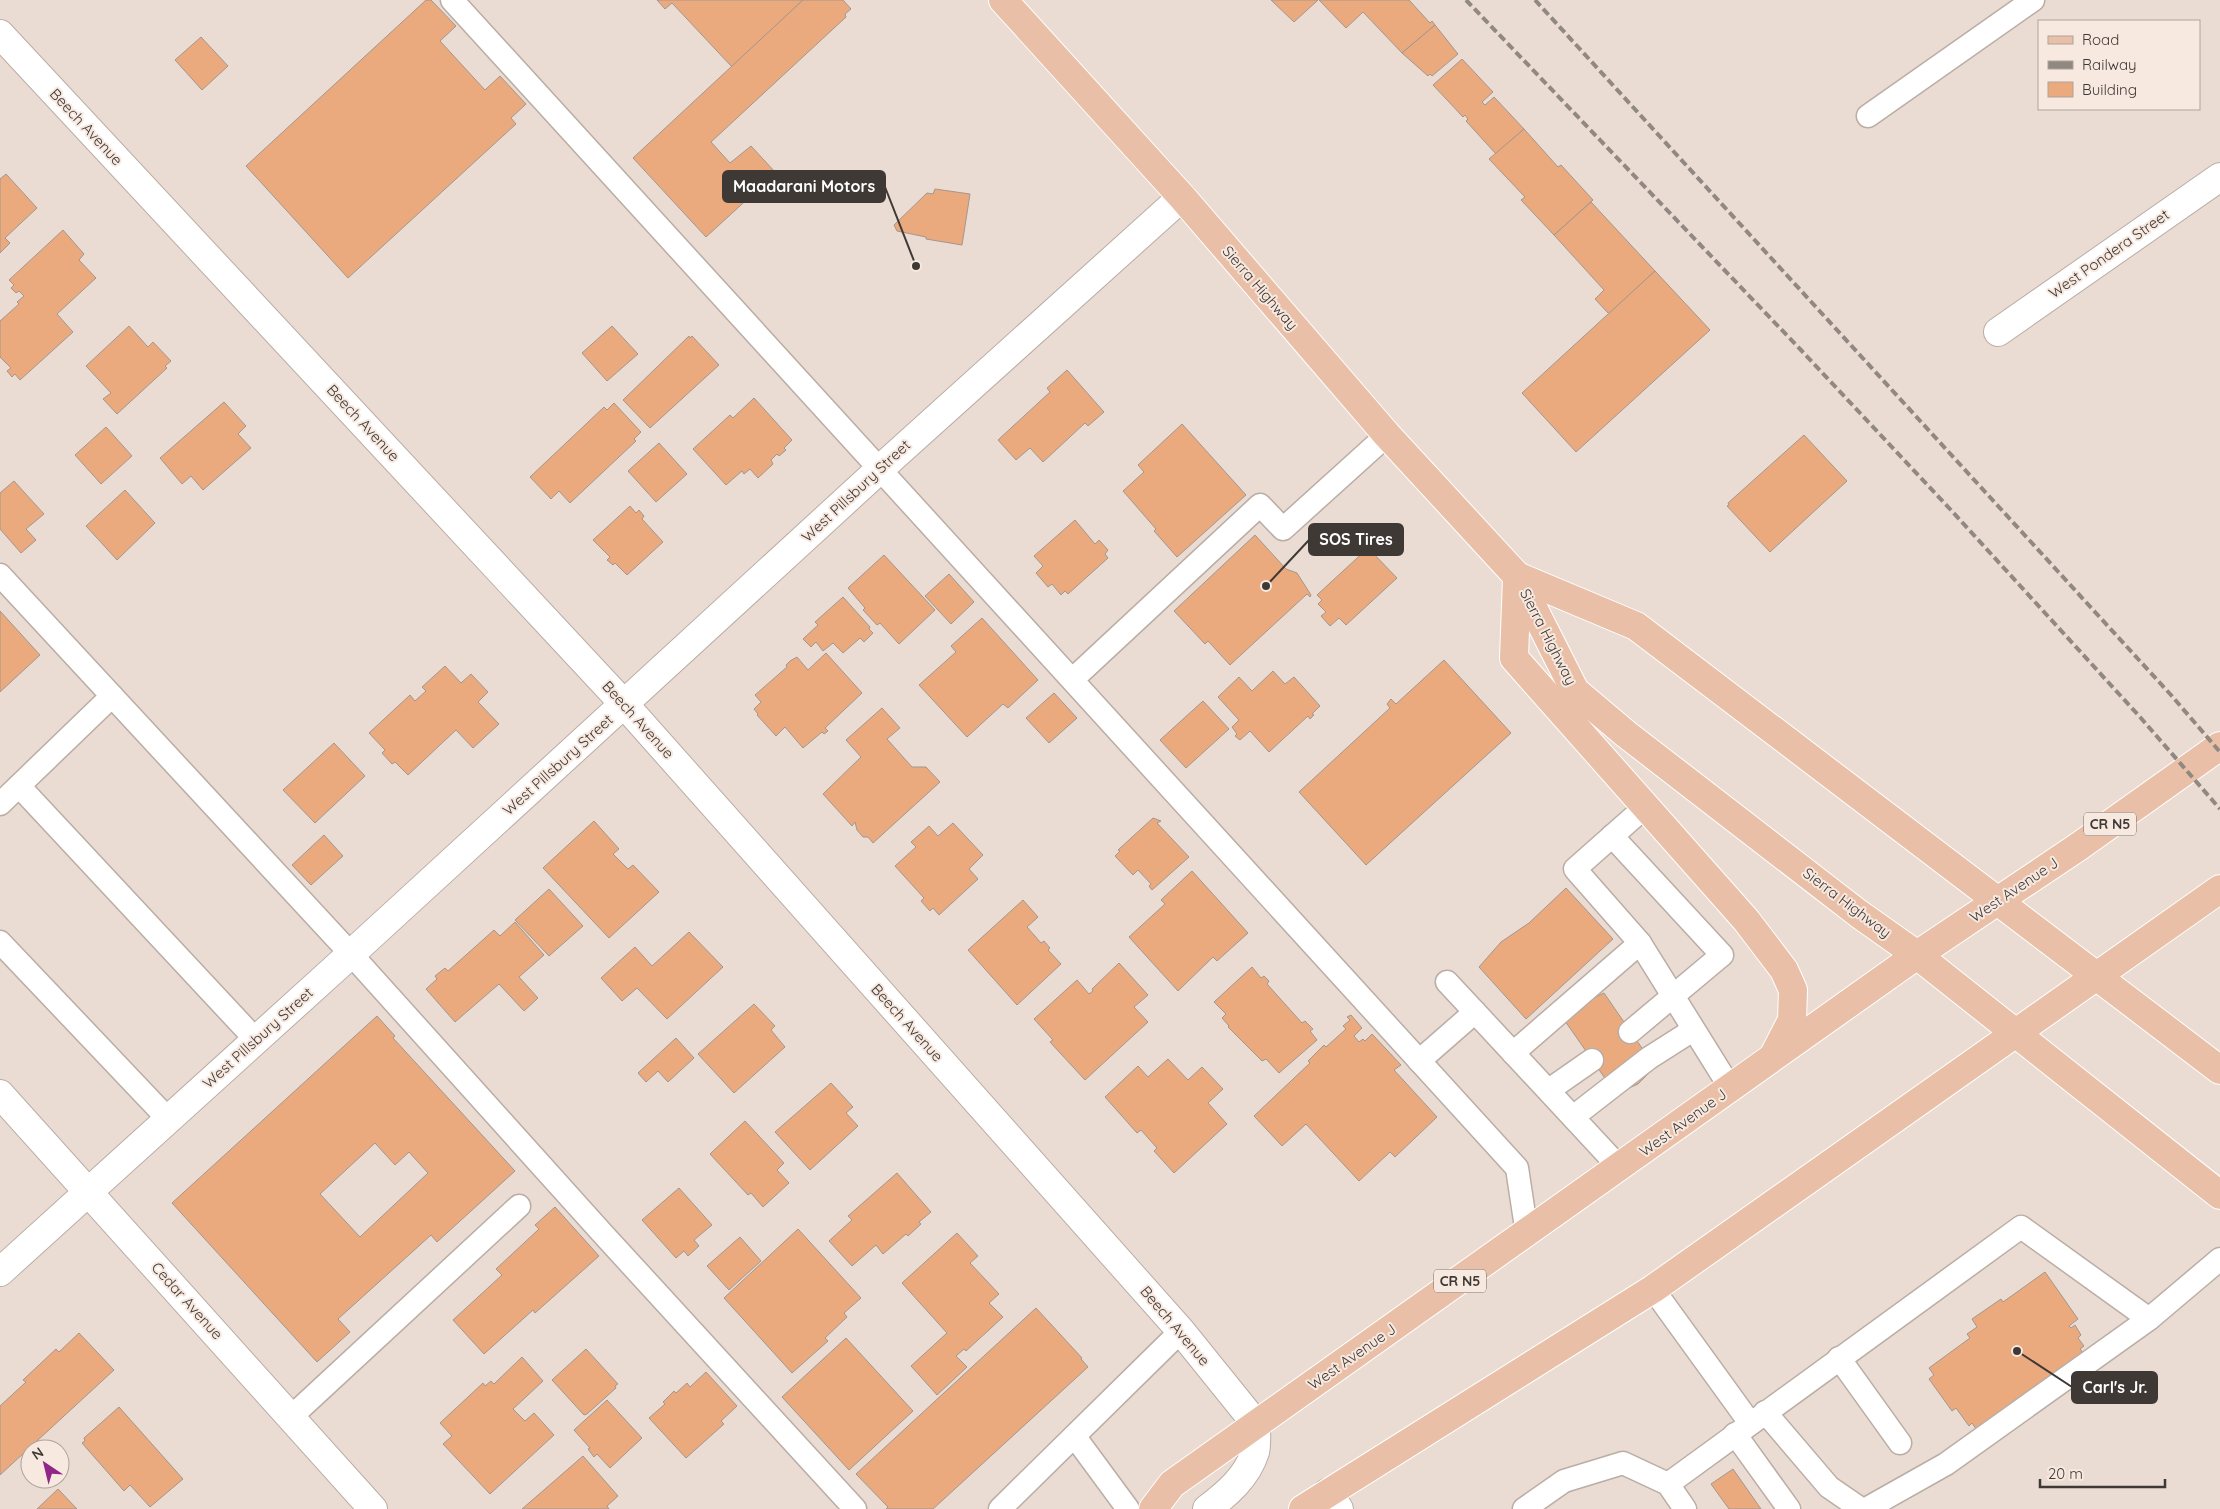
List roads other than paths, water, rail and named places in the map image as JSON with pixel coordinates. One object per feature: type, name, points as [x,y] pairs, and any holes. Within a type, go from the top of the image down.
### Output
[{"type":"main road","name":"Sierra Highway","points":[[1003,0],[1182,197],[1387,435],[1517,576],[1576,691],[1687,781],[1859,914],[1917,955],[2220,1195]]},
{"type":"main road","name":"Sierra Highway","points":[[1517,576],[1636,626],[1999,900],[2220,1070]]},
{"type":"main road","points":[[1517,576],[1514,658],[1746,920],[1784,970],[1793,990],[1792,1020],[1772,1059]]},
{"type":"main road","name":"West Avenue J","points":[[1153,1509],[1172,1484],[1620,1168],[1917,955],[2220,746]]},
{"type":"main road","points":[[1303,1509],[1333,1501],[1653,1289],[2098,977],[2220,889]]},
{"type":"street","name":"Beech Avenue","points":[[0,34],[624,704],[1181,1332],[1256,1424]]},
{"type":"street","name":"West Pondera Street","points":[[1998,332],[2220,177]]},
{"type":"street","name":"West Pillsbury Street","points":[[0,1272],[351,954],[880,469],[1182,197]]},
{"type":"street","name":"Cedar Avenue","points":[[0,1094],[373,1509]]},
{"type":"street","points":[[1207,1509],[1235,1486],[1247,1469],[1255,1451],[1256,1424]]},
{"type":"lane","points":[[452,0],[1517,1168],[1527,1234]]},
{"type":"lane","points":[[1868,116],[2033,0]]},
{"type":"lane","points":[[1072,679],[1260,505],[1283,529],[1387,435]]},
{"type":"lane","points":[[0,575],[351,954],[603,1234],[855,1509]]},
{"type":"lane","points":[[0,804],[112,696]]},
{"type":"lane","points":[[19,786],[256,1040]]},
{"type":"lane","points":[[1645,807],[1575,869],[1640,943],[1731,1089]]},
{"type":"lane","points":[[1612,836],[1722,955],[1630,1032]]},
{"type":"lane","points":[[0,942],[169,1120]]},
{"type":"lane","points":[[1513,1053],[1640,943]]},
{"type":"lane","points":[[1447,982],[1620,1168]]},
{"type":"lane","points":[[1419,1061],[1475,1012]]},
{"type":"lane","points":[[1573,1117],[1649,1058],[1693,1030]]},
{"type":"lane","points":[[1549,1090],[1592,1060]]},
{"type":"lane","points":[[291,1417],[519,1206]]},
{"type":"lane","points":[[1668,1484],[2021,1227],[2148,1319]]},
{"type":"lane","points":[[1866,1509],[1946,1464],[2148,1319],[2220,1259]]},
{"type":"lane","points":[[1653,1289],[1750,1423],[1789,1509]]},
{"type":"lane","points":[[1000,1509],[1181,1332]]},
{"type":"lane","points":[[1839,1358],[1900,1443]]},
{"type":"lane","points":[[1750,1423],[1829,1487],[1862,1509]]},
{"type":"lane","points":[[1075,1437],[1128,1509]]},
{"type":"lane","points":[[1536,1506],[1564,1481],[1624,1463],[1668,1484],[1685,1509]]},
{"type":"railway","points":[[1466,0],[1800,349],[1950,509],[2140,717],[2220,809]]},
{"type":"railway","points":[[1535,0],[2171,695],[2220,752]]},
{"type":"place","name":"Maadarani Motors","points":[[916,266]]},
{"type":"place","name":"SOS Tires","points":[[1266,586]]},
{"type":"place","name":"Carl's Jr.","points":[[2017,1351]]}]
